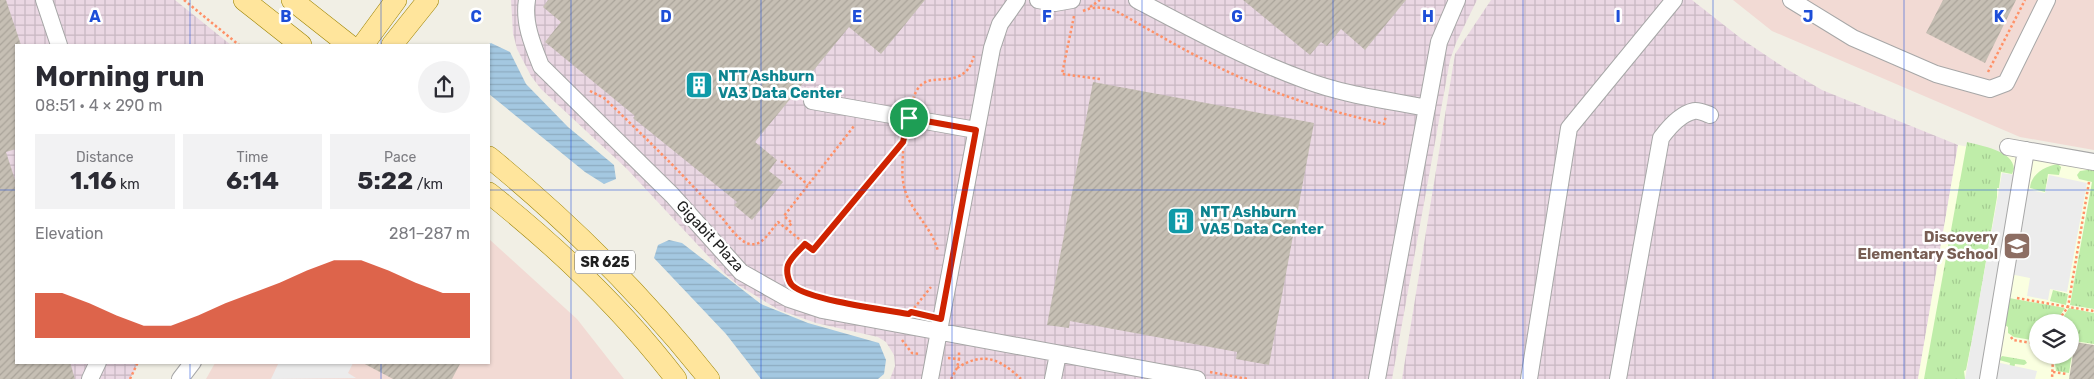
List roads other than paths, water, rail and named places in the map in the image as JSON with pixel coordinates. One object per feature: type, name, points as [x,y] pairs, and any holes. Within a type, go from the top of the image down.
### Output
[{"type":"main road","points":[[244,0],[300,44]]},
{"type":"main road","points":[[292,0],[347,44]]},
{"type":"main road","points":[[364,44],[396,0]]},
{"type":"main road","points":[[393,44],[428,0]]},
{"type":"main road","name":"SR 625","points":[[490,158],[518,180],[629,285],[709,379]]},
{"type":"main road","name":"SR 625","points":[[490,194],[514,212],[614,307],[654,350],[676,379]]},
{"type":"street","points":[[44,0],[59,44]]},
{"type":"street","name":"Gigabit Plaza","points":[[527,0],[526,9],[531,39],[541,66],[672,195],[741,272],[789,299],[814,307],[940,325],[960,336],[1197,379]]},
{"type":"street","points":[[922,379],[932,367],[992,48],[1000,24],[1017,0]]},
{"type":"street","points":[[1038,0],[1076,9]]},
{"type":"street","points":[[1137,0],[1209,38],[1306,81],[1362,96],[1427,108]]},
{"type":"street","points":[[1377,379],[1439,42],[1457,0]]},
{"type":"street","points":[[1529,379],[1569,128],[1674,0]]},
{"type":"street","points":[[1791,0],[1853,38],[1936,74],[1990,89],[2006,83],[2048,0]]},
{"type":"street","points":[[812,101],[976,130]]},
{"type":"street","points":[[1618,379],[1661,138],[1671,124],[1689,113],[1696,110],[1710,114]]},
{"type":"street","points":[[2008,147],[2094,162]]},
{"type":"street","points":[[1988,379],[2026,150]]},
{"type":"street","points":[[1053,379],[1058,354]]},
{"type":"street","points":[[90,379],[97,364]]},
{"type":"street","points":[[175,379],[179,364]]},
{"type":"street","points":[[180,379],[191,364]]},
{"type":"water","points":[[491,43],[510,52],[526,84],[568,127],[614,165],[616,179],[604,184],[585,172],[490,95],[489,44]]},
{"type":"water","points":[[669,240],[682,243],[761,304],[808,323],[879,343],[886,360],[884,374],[878,379],[761,379],[726,334],[654,258],[658,245]]},
{"type":"place","name":"NTT Ashburn VA3 Data Center","points":[[699,85]]},
{"type":"place","name":"NTT Ashburn VA5 Data Center","points":[[1181,221]]},
{"type":"place","name":"Discovery Elementary School","points":[[2017,246]]}]
